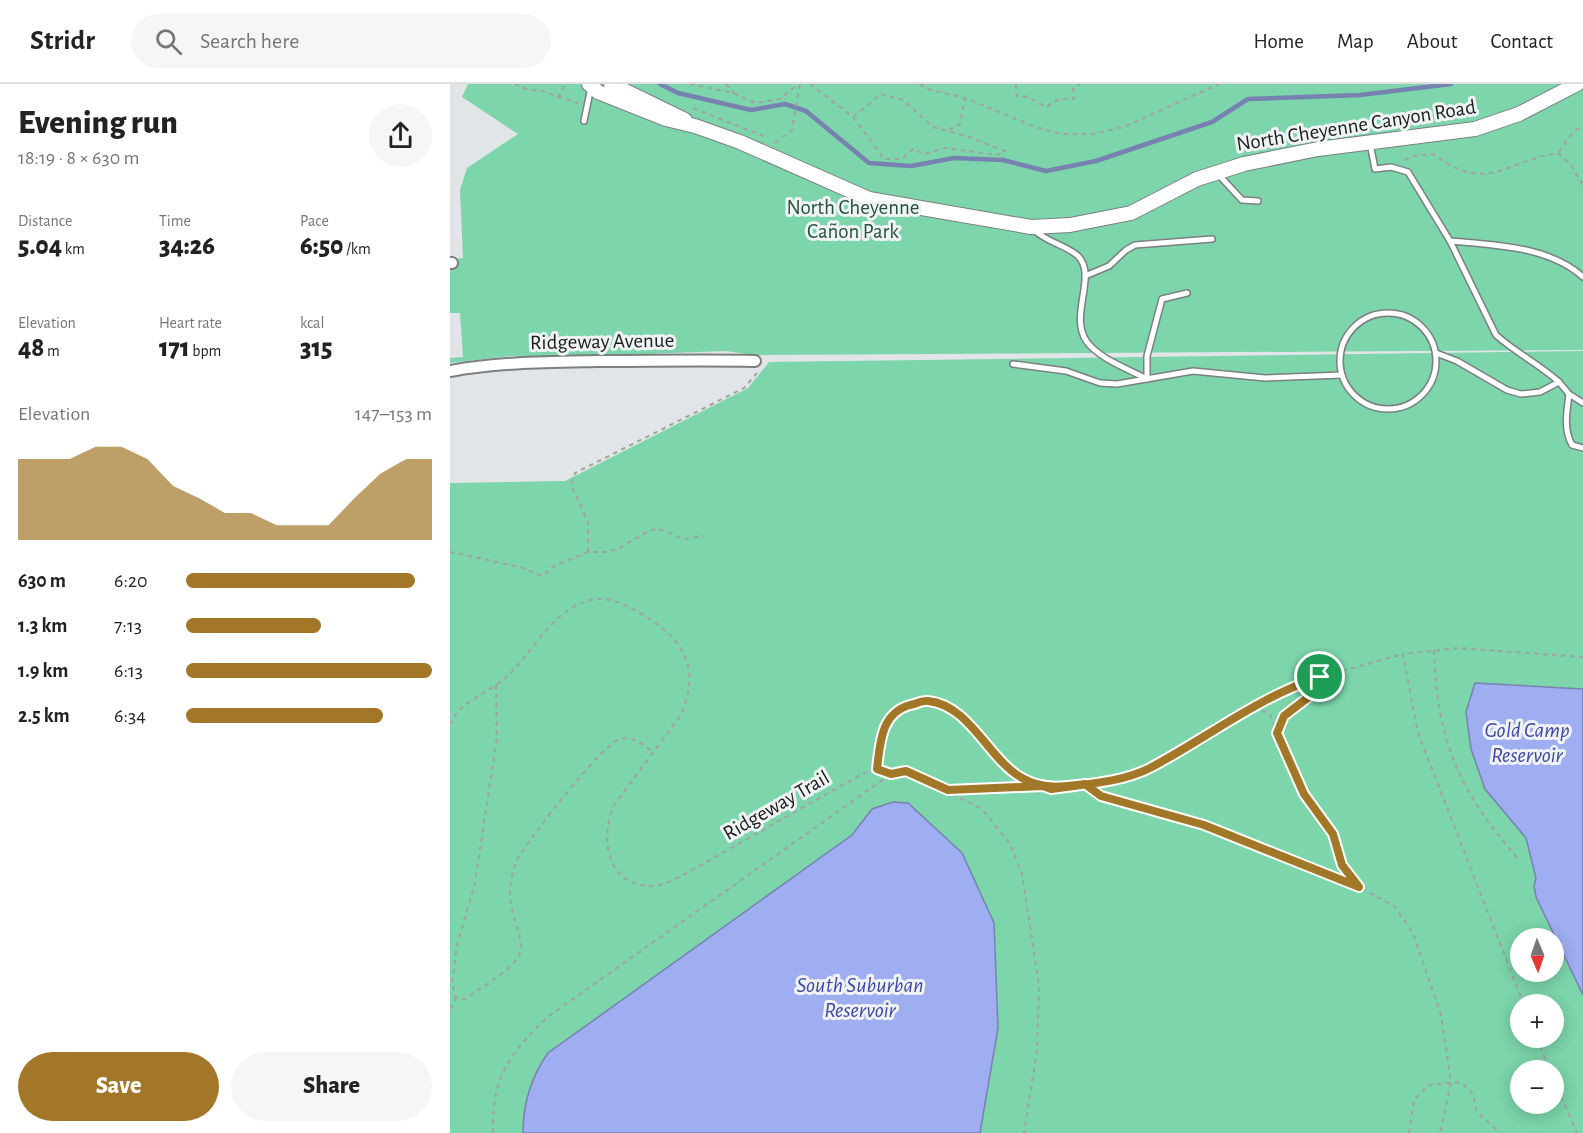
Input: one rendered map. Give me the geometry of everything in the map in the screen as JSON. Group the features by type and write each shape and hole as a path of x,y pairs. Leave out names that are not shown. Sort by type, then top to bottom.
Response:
{"street":[{"name":"North Cheyenne Canyon Road","path":"610,84 672,111 694,126"},
{"name":"North Cheyenne Canyon Road","path":"590,85 598,92 666,119 740,142 869,199 1031,227 1078,224 1131,213 1216,172 1318,149 1475,129 1519,114 1577,84"},
{"name":"Ridgeway Avenue","path":"450,371 477,365 532,362 677,359 755,361"}],"lane":[{"path":"584,121 590,85"},
{"path":"1370,141 1375,169 1391,167 1408,172 1450,241 1496,335 1508,346 1544,368 1569,394 1583,403"},
{"path":"1216,172 1242,200 1258,201"},
{"path":"1031,227 1045,241 1078,256 1085,276 1079,320 1086,341 1095,349 1147,379"},
{"path":"1085,276 1109,266 1135,245 1212,239"},
{"path":"1450,241 1507,246 1555,258 1583,277"},
{"path":"1147,379 1147,356 1162,299 1187,293"},
{"path":"1389,312 1408,317 1424,328 1436,353 1436,369 1429,386 1415,401 1401,407 1387,409 1369,405 1358,399 1347,386 1342,375 1340,350 1344,340 1361,320 1372,315 1389,312"},
{"path":"1436,353 1457,361 1507,390 1521,394 1540,392 1559,382"},
{"path":"1013,364 1066,371 1100,383 1117,384 1193,371 1265,378 1342,375"},
{"path":"1569,394 1565,426 1567,436 1572,445 1583,448"}],"path":[{"path":"515,84 572,102"},
{"path":"558,98 565,84"},
{"path":"690,84 734,93 755,103 780,99 799,84"},
{"path":"715,90 720,84"},
{"path":"726,84 734,93"},
{"path":"776,143 792,130 799,84"},
{"path":"810,84 854,117 884,159 902,159 913,149 924,154 945,148 997,155 1005,152 933,126 903,100 881,93 854,117"},
{"path":"920,84 927,89 965,98 1038,128 1062,134 1094,134 1126,126 1219,84"},
{"path":"1016,84 1017,96 1029,97 1046,107 1059,99 1074,99 1073,88 1080,84"},
{"path":"948,131 960,124 965,98"},
{"path":"1391,167 1412,156 1433,154 1451,167 1488,176 1523,164 1537,156 1558,153 1573,132 1583,126"},
{"path":"1558,153 1571,165 1583,185"},
{"path":"588,552 588,523 571,484 575,473 744,388 757,373"},
{"path":"450,552 520,567 542,576 554,566 588,552 607,552 618,549 650,530 659,529 684,539 704,536"},
{"name":"Ridgeway Trail","path":"450,725 462,706 496,685 526,657 552,623 565,612 592,599 616,600 653,620 681,645 686,655 690,684 688,699 681,715 614,805 607,821 605,836 607,850 620,873 630,880 656,886 686,874 862,774 877,769"},
{"path":"891,774 877,769 882,728 901,708 927,700 954,710 994,757 1023,779 1051,789 1112,780 1148,768 1254,707 1320,677 1403,654 1457,648 1583,657"},
{"path":"1434,650 1435,684 1448,752 1472,800 1519,860"},
{"path":"1403,654 1418,733 1520,994"},
{"path":"1277,733 1284,716 1310,696 1320,677"},
{"path":"450,1009 456,998 452,982 457,945 475,883 497,737 496,685"},
{"path":"1254,707 1270,714 1304,794 1333,834 1342,865 1359,887"},
{"path":"456,998 465,999 515,963 521,952 520,940 508,902 511,882 516,861 547,819 602,752 614,742 630,739 640,742 653,753"},
{"path":"493,1133 492,1117 499,1081 510,1056 542,1022 891,774 906,771 982,809 1010,844 1022,874 1040,985 1037,1051 1024,1133"},
{"path":"1085,784 1101,796 1204,825 1359,887 1394,906 1413,933 1441,1015 1451,1082 1440,1133"},
{"path":"948,790 1043,786"},
{"path":"1408,1133 1414,1100 1428,1085 1451,1082 1461,1082 1473,1094 1477,1112 1500,1133"},
{"path":"1564,1103 1577,1133"}],"green space":[{"name":"North Cheyenne Cañon Park","path":"468,84 1583,84 1583,350 753,355 726,351 565,357 511,356 450,363 450,358 463,357 460,313 450,313 450,259 463,258 460,190 467,168 518,134 462,97"},
{"path":"1583,351 1583,1133 450,1133 450,483 565,481 748,388 769,362"}],"water":[{"name":"Gold Camp Reservoir","path":"1475,683 1583,689 1583,995 1564,955 1564,928 1551,928 1536,897 1534,886 1536,878 1526,838 1485,789 1471,749 1466,712"},
{"name":"South Suburban Reservoir","path":"893,802 908,803 962,853 994,923 998,1028 980,1133 523,1133 529,1091 548,1053 852,835 872,809"}],"waterway":[{"path":"660,84 678,93 751,110 785,104 806,111 869,163 911,166 954,158 1003,160 1046,171 1096,161 1212,122 1248,99 1360,95 1451,84"}],"route":[{"path":"1320,677 1232,718 1148,768 1112,780 1051,789 1043,786 948,790 906,771 891,774 877,769 882,728 901,708 927,700 954,710 975,731 994,757 1023,779 1043,786 1051,789 1085,784 1101,796 1204,825 1269,849 1359,887 1342,865 1333,834 1304,794 1277,733 1284,716 1310,696 1320,677"}]}
